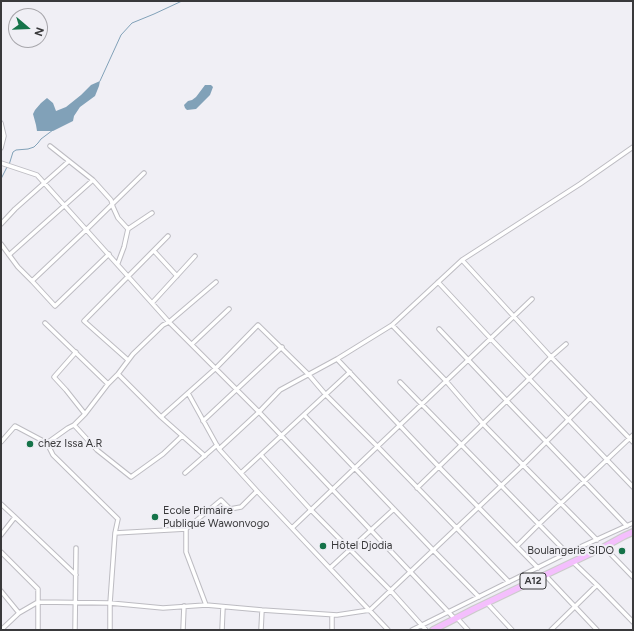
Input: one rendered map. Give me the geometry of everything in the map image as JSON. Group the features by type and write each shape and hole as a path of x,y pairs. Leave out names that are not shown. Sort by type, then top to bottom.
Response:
{"main road":[{"name":"A12","path":"433,630 604,548 633,532"}],"street":[{"path":"1,124 4,136 1,148"},
{"path":"50,146 94,180 111,200 118,218 128,229"},
{"path":"185,474 259,412 280,390 337,359 392,325 462,260 580,184 633,147"},
{"path":"1,224 68,161"},
{"path":"1,163 37,175 118,263 152,303 259,412 448,612 468,630"},
{"path":"32,281 144,173"},
{"path":"9,255 94,180"},
{"path":"118,263 124,247 128,229 152,213"},
{"path":"128,360 84,321 168,236"},
{"path":"1,244 18,267 55,306 109,254"},
{"path":"154,251 177,276"},
{"path":"152,303 195,256"},
{"path":"462,260 550,357 632,439 607,459 517,546"},
{"path":"47,443 74,425 85,414 133,354 163,325 170,322 216,282"},
{"path":"438,282 490,339 633,487"},
{"path":"292,528 532,299"},
{"path":"192,344 229,309"},
{"path":"46,322 108,384"},
{"path":"161,417 216,368 258,325 309,375 326,395 508,582"},
{"path":"392,325 446,381 483,424 522,465 597,540"},
{"path":"439,329 627,526"},
{"path":"417,488 550,357 566,344"},
{"path":"203,421 282,348"},
{"path":"76,352 54,377 85,414"},
{"path":"337,359 439,467 538,568"},
{"path":"241,473 350,372"},
{"path":"118,374 161,417 205,456"},
{"path":"400,382 567,554"},
{"path":"188,393 218,447 257,491 388,630"},
{"path":"1,630 19,613 38,602 110,603 163,608 206,605 332,615 370,610 590,398"},
{"path":"304,415 480,597"},
{"path":"74,425 97,450 131,477 163,454 182,436"},
{"path":"1,442 15,426 47,443 53,455 118,519 115,533 110,603 110,630"},
{"path":"260,455 311,510 390,590 426,630"},
{"path":"115,533 186,529 221,500 230,509 241,507 257,491"},
{"path":"1,504 76,575"},
{"path":"330,568 394,509"},
{"path":"1,536 15,517"},
{"path":"412,630 508,582 633,523"},
{"path":"186,529 186,552 206,605"},
{"path":"621,529 624,536"},
{"path":"75,630 76,548"},
{"path":"604,548 633,577"},
{"path":"1,552 38,588 38,630"},
{"path":"573,562 633,622"},
{"path":"545,575 597,630"},
{"path":"551,630 597,585"},
{"path":"498,588 498,598"},
{"path":"1,591 19,613"},
{"path":"487,603 512,630"},
{"path":"183,630 184,606"},
{"path":"222,630 223,607"},
{"path":"261,630 262,610"},
{"path":"332,615 332,630"}],"water":[{"path":"100,81 95,96 80,107 74,116 73,121 53,131 37,131 33,114 41,103 47,98 53,103 56,111 66,107 91,85"},
{"path":"205,85 211,85 213,87 210,95 196,109 187,110 184,105 196,97"}],"waterway":[{"path":"100,81 121,35 132,23 182,1"},
{"path":"9,165 13,152 16,150 34,147 41,139 53,130"},
{"path":"1,179 7,167"}],"place":[{"name":"chez Issa A.R","path":"30,444"},
{"name":"Ecole Primaire Publique Wawonvogo","path":"155,517"},
{"name":"Hôtel Djodia","path":"323,546"},
{"name":"Boulangerie SIDO","path":"622,551"}]}
